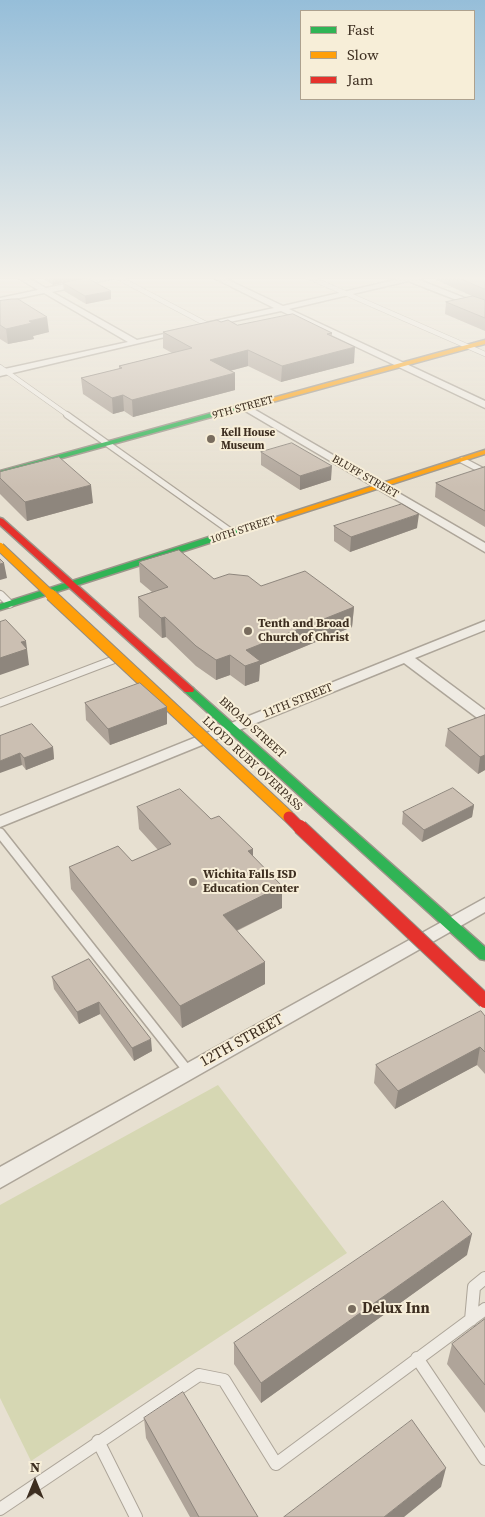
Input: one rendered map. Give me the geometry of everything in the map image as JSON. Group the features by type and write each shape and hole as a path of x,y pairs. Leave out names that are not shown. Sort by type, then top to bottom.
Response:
{"main road":[{"name":"9TH STREET","path":"0,473 464,347"},
{"name":"10TH STREET","path":"5,605 485,452"},
{"name":"BROAD STREET","path":"0,521 71,584 138,650 231,728 485,955"},
{"name":"LLOYD RUBY OVERPASS","path":"0,547 485,1001"}],"street":[{"path":"2,371 113,347"},
{"path":"362,347 485,405"},
{"name":"BLUFF STREET","path":"245,407 485,548"},
{"name":"11TH STREET","path":"0,822 485,625"},
{"path":"406,658 485,717"},
{"name":"12TH STREET","path":"0,1178 485,904"}],"lane":[{"path":"469,347 485,354"},
{"path":"2,371 233,533"},
{"path":"462,460 485,472"},
{"path":"0,542 18,537"},
{"path":"0,594 5,605"},
{"path":"0,703 125,655"},
{"path":"0,833 188,1071"},
{"path":"471,1320 474,1287 485,1278"},
{"path":"0,1509 98,1441 199,1376 224,1380 276,1464 485,1309"},
{"path":"417,1358 485,1459"},
{"path":"98,1441 136,1517"}],"green space":[{"path":"218,1085 347,1253 31,1461 0,1398 0,1205"}],"building":[{"path":"190,347 355,347 282,366 248,350 210,360 235,373 132,400 123,395 112,398 81,378 122,368 119,366 192,348"},
{"path":"292,443 332,466 300,476 261,452"},
{"path":"59,457 91,485 25,502 0,478 0,472"},
{"path":"485,467 485,511 436,483"},
{"path":"402,504 419,514 351,537 334,526"},
{"name":"Tenth and Broad Church of Christ","path":"179,550 214,579 229,574 248,576 261,586 305,571 354,607 246,650 260,661 245,666 230,655 216,660 196,646 165,617 161,618 138,597 168,587 139,562"},
{"path":"6,620 26,641 21,642 27,649 0,658 0,622"},
{"path":"140,683 167,707 108,729 85,703"},
{"path":"485,715 485,755 480,757 448,729"},
{"path":"32,724 53,747 24,758 20,753 0,761 0,736"},
{"path":"453,788 474,805 424,830 403,812"},
{"path":"180,789 211,819 219,816 253,849 248,851 282,886 223,915 265,962 180,1006 69,867 118,846 132,861 171,844 137,807"},
{"path":"89,959 151,1039 132,1048 99,1002 77,1012 52,977"},
{"path":"481,1011 485,1016 485,1052 480,1047 398,1091 376,1065"},
{"path":"443,1201 472,1234 261,1383 234,1343"},
{"path":"485,1319 485,1385 452,1344"},
{"path":"183,1392 258,1517 199,1517 144,1418"},
{"path":"412,1420 446,1468 384,1517 284,1517"}],"traffic: fast":[{"path":"0,473 251,405"},
{"path":"0,607 259,524"},
{"path":"189,690 485,955"}],"traffic: slow":[{"path":"251,405 467,347"},
{"path":"259,524 485,452"},
{"path":"0,547 289,817"}],"traffic: jam":[{"path":"0,521 189,690"},
{"path":"289,817 485,1001"}],"place":[{"name":"Kell House Museum","path":"211,439"},
{"name":"Tenth and Broad Church of Christ","path":"248,631"},
{"name":"Wichita Falls ISD Education Center","path":"193,882"},
{"name":"Delux Inn","path":"352,1309"}]}
